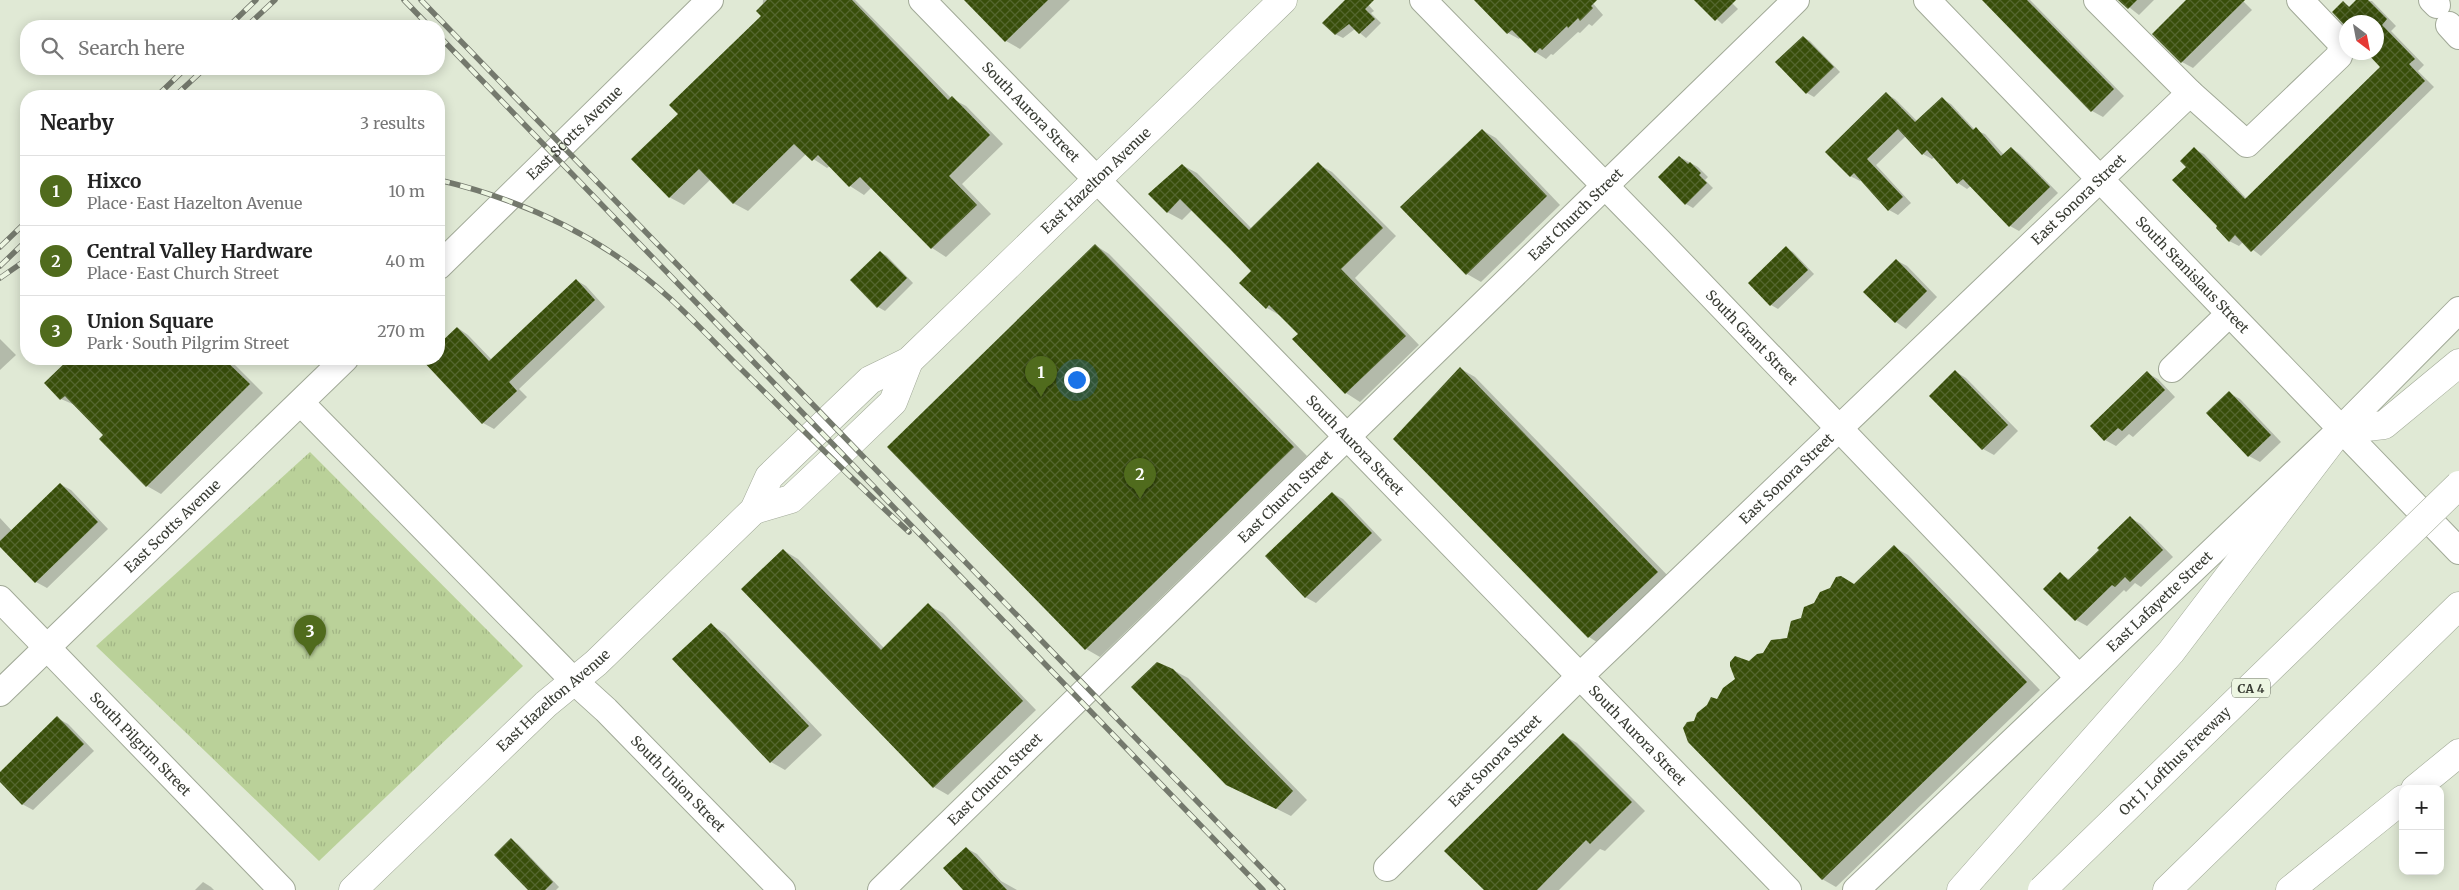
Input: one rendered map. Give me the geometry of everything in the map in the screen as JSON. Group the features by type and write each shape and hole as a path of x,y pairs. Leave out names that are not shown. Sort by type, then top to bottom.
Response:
{"main road":[{"name":"East Hazelton Avenue","path":"353,890 546,704 596,663 754,510 791,499 837,455 892,402 909,362 1283,0"},
{"path":"1961,890 2171,652 2340,430 2384,426 2459,363"},
{"name":"Ort J. Lofthus Freeway","path":"2042,890 2459,485"},
{"path":"2167,890 2459,606"},
{"path":"2420,785 2459,754"},
{"path":"2290,890 2399,802"}],"street":[{"name":"East Scotts Avenue","path":"445,260 710,0"},
{"name":"South Aurora Street","path":"922,0 1788,890"},
{"name":"South Grant Street","path":"1423,0 1841,428 2079,678"},
{"name":"East Church Street","path":"881,890 1348,438 1796,0"},
{"name":"South Stanislaus Street","path":"1927,0 2228,314 2459,551"},
{"path":"2097,0 2190,93 2248,144 2339,56 2342,44 2300,0"},
{"name":"East Sonora Street","path":"1387,868 1580,676 2190,93"},
{"name":"East Lafayette Street","path":"1856,890 2340,430 2459,310"},
{"path":"2172,369 2228,314"},
{"name":"East Scotts Avenue","path":"0,693 339,365"},
{"name":"South Union Street","path":"301,403 782,890"},
{"name":"South Pilgrim Street","path":"0,599 282,890"}],"green space":[{"path":"310,452 523,666 319,861 96,646"}],"building":[{"path":"767,0 852,0 948,100 952,96 990,135 949,176 977,205 931,249 860,177 849,187 818,155 812,161 794,144 733,204 699,169 669,198 631,159 678,114 669,105 761,16 756,11"},
{"path":"964,0 1048,0 1005,42"},
{"path":"1345,0 1374,0 1365,9 1375,19 1359,34 1349,24 1335,35 1322,23"},
{"path":"1474,0 1597,0 1591,6 1593,8 1580,21 1578,18 1542,50 1540,48 1535,53 1512,30 1507,34"},
{"path":"1694,0 1736,0 1715,21"},
{"path":"1982,0 2027,0 2114,89 2091,112"},
{"path":"2118,0 2137,0 2128,9"},
{"path":"2186,0 2245,0 2181,63 2152,34"},
{"path":"2356,0 2368,0 2383,15 2339,15 2339,20 2332,12 2343,1 2349,7"},
{"path":"2384,27 2415,59 2409,64 2425,81 2251,252 2235,235 2229,242 2216,228 2217,226 2172,180 2186,167 2180,161 2194,147 2245,199 2380,67 2373,60 2384,60"},
{"path":"1803,36 1834,67 1806,94 1775,62"},
{"path":"1886,92 1915,122 1942,97 1973,130 1976,127 2001,156 2011,147 2050,187 2009,227 1963,179 1957,184 1927,150 1922,155 1898,129 1867,159 1903,197 1888,211 1854,173 1850,177 1825,152"},
{"path":"1482,129 1547,196 1466,275 1400,207"},
{"path":"1679,156 1688,164 1690,162 1701,173 1699,175 1707,183 1685,205 1658,177"},
{"path":"1318,162 1383,228 1341,269 1406,336 1345,394 1292,339 1298,334 1269,305 1266,309 1239,283 1251,271 1230,249 1180,199 1167,213 1148,194 1182,164 1249,230"},
{"path":"1095,244 1294,447 1085,650 887,447"},
{"path":"1786,246 1808,270 1770,306 1748,283"},
{"path":"880,251 907,278 877,308 850,280"},
{"path":"1896,259 1927,291 1895,323 1863,292"},
{"path":"576,279 595,300 509,382 517,391 482,424 427,365 445,365 445,338 457,327 489,361"},
{"path":"63,365 230,365 250,384 146,487 99,439 103,435 65,396 60,400 44,383"},
{"path":"1460,367 1658,572 1588,638 1393,439"},
{"path":"1955,370 2008,425 1982,450 1929,396"},
{"path":"2147,371 2165,390 2122,431 2118,428 2104,441 2090,426"},
{"path":"2229,391 2271,435 2248,457 2206,413"},
{"path":"60,483 98,522 35,583 0,547 0,541"},
{"path":"1332,492 1372,533 1305,598 1265,556"},
{"path":"2130,516 2163,550 2130,582 2125,577 2115,587 2112,585 2075,621 2043,589 2060,572 2068,580"},
{"path":"1894,545 2027,682 1822,880 1688,742 1683,728 1687,722 1694,721 1697,713 1707,705 1711,697 1717,699 1723,688 1735,679 1730,662 1735,656 1749,661 1757,654 1763,653 1771,640 1787,638 1791,621 1801,618 1804,607 1814,603 1820,592 1830,588 1836,577 1841,576 1854,584"},
{"path":"783,549 881,650 928,603 1023,701 933,788 741,589"},
{"path":"711,623 809,726 770,763 672,659"},
{"path":"1157,662 1173,669 1293,791 1276,809 1226,785 1131,687"},
{"path":"57,716 84,744 22,805 0,782 0,772"},
{"path":"1563,733 1632,802 1590,844 1586,840 1537,890 1484,890 1444,851"},
{"path":"511,838 553,882 545,890 528,890 494,855"},
{"path":"966,847 1007,890 963,890 943,868"}],"railway":[{"path":"235,20 256,0"},
{"path":"253,20 275,0"},
{"path":"404,0 423,20"},
{"path":"421,0 440,20"},
{"path":"445,25 1283,890"},
{"path":"445,42 1263,890"},
{"path":"163,90 179,75"},
{"path":"181,90 198,75"},
{"path":"445,182 509,201 554,220 576,231 635,269 681,308 823,450 909,532"},
{"path":"0,247 20,228"},
{"path":"0,266 20,247"},
{"path":"0,278 20,264"}],"place":[{"name":"Hixco","path":"1041,397"},
{"name":"Central Valley Hardware","path":"1140,499"},
{"name":"Union Square","path":"310,656"}]}
